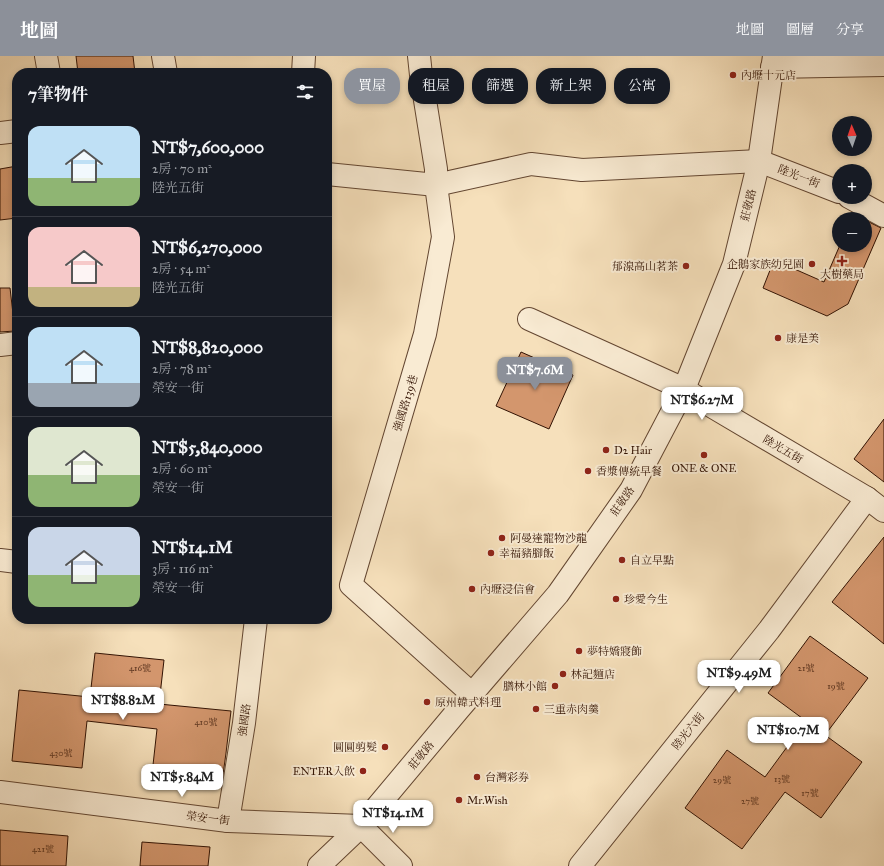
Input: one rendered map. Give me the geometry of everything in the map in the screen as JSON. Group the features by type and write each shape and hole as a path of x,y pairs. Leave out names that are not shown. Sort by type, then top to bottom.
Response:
{"street":[{"path":"46,56 49,68"},
{"path":"163,56 165,68"},
{"path":"303,68 304,56"},
{"name":"強國路139巷","path":"419,56 436,169 436,185 443,237 425,334 350,585 472,694"},
{"path":"773,61 884,65"},
{"name":"莊敬路","path":"319,866 361,826 558,594 634,483 684,389 734,264 759,161 773,61"},
{"path":"0,133 12,132"},
{"path":"332,175 436,185 531,164 582,170 759,161"},
{"name":"陸光一街","path":"759,161 832,189"},
{"path":"862,204 884,216"},
{"name":"陸光五街","path":"529,318 684,389 876,505"},
{"path":"0,345 12,344"},
{"name":"陸光六街","path":"580,866 769,630 876,505"},
{"path":"0,560 12,561"},
{"name":"強國路","path":"228,821 244,723 255,624"},
{"name":"榮安一街","path":"0,792 228,821 361,826"},
{"path":"361,826 401,866"}],"building":[{"path":"76,56 133,56 134,68 77,68"},
{"path":"12,167 12,219 0,220 0,169"},
{"name":"企鵝家族幼兒園","path":"872,224 881,228 872,249"},
{"name":"企鵝家族幼兒園","path":"837,252 871,252 848,304 827,316 763,288 774,260 824,282"},
{"path":"0,288 10,288 12,305 12,331 0,332"},
{"path":"521,352 573,375 549,429 496,406"},
{"path":"884,419 884,482 854,459"},
{"path":"884,537 884,644 832,602"},
{"path":"810,636 868,678 825,735 862,762 821,818 785,792 742,849 685,808 727,750 765,777 806,721 768,693"},
{"path":"95,653 164,660 159,704 231,711 222,782 152,774 157,729 87,721 82,768 12,761 19,690 90,697"},
{"path":"0,830 68,836 66,866 0,866"},
{"path":"142,842 210,847 208,866 140,866"}],"place":[{"name":"內壢十元店","path":"733,75"},
{"name":"大樹藥局","path":"842,261"},
{"name":"企鵝家族幼兒園","path":"812,264"},
{"name":"郁湶高山茗茶","path":"686,266"},
{"name":"康是美","path":"778,338"},
{"name":"D2 Hair","path":"606,450"},
{"name":"ONE & ONE","path":"704,455"},
{"name":"香漿傳統早餐","path":"588,471"},
{"name":"阿曼達寵物沙龍","path":"502,538"},
{"name":"幸福豬腳飯","path":"491,553"},
{"name":"自立早點","path":"622,560"},
{"name":"內壢浸信會","path":"472,589"},
{"name":"珍愛今生","path":"616,599"},
{"name":"夢特嬌寢飾","path":"579,651"},
{"name":"林記麵店","path":"563,674"},
{"name":"膳林小館","path":"555,686"},
{"name":"原州韓式料理","path":"427,702"},
{"name":"三重赤肉羹","path":"536,709"},
{"name":"圓圓剪髮","path":"385,747"},
{"name":"ENTER入飲","path":"363,771"},
{"name":"台灣彩券","path":"477,777"},
{"name":"Mr.Wish","path":"459,800"}]}
